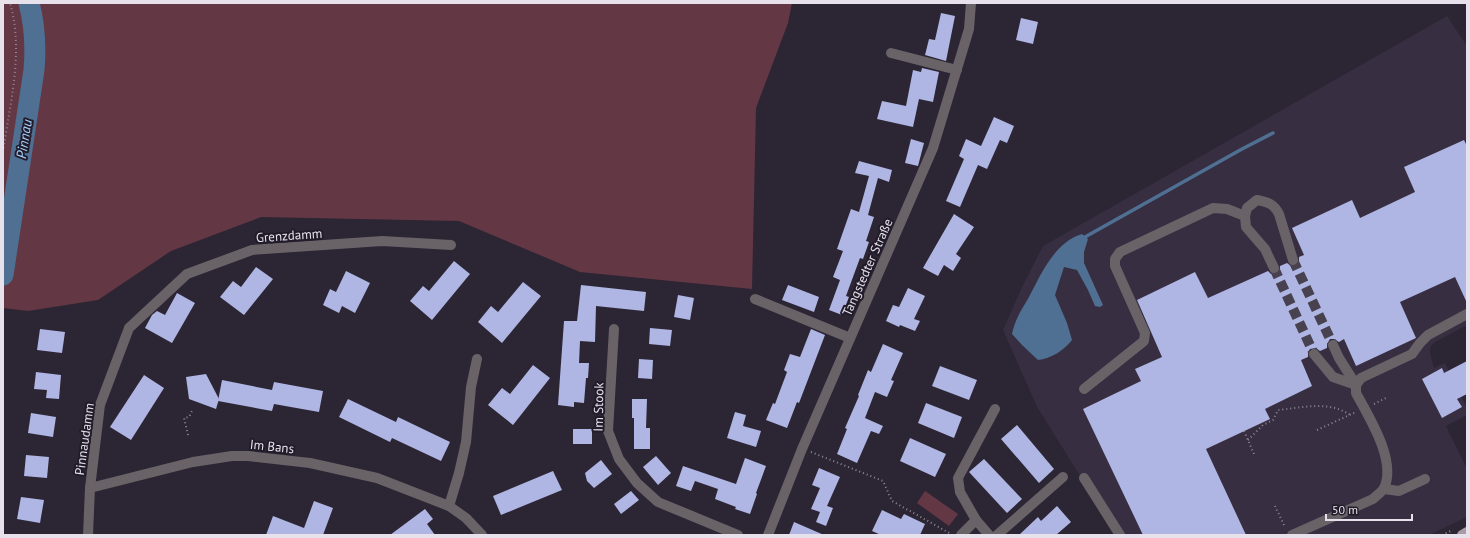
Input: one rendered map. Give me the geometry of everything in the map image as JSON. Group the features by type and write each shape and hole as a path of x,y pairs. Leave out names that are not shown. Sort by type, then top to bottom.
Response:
{"main road":[{"path":"1462,535 1467,532"}],"street":[{"name":"Tangstedter Straße","path":"768,535 802,449 933,148 969,29 973,4"},
{"path":"891,54 957,70"},
{"path":"1274,268 1265,249 1246,227 1244,216 1247,208 1257,200 1269,202 1276,208 1293,260"},
{"path":"1084,389 1144,340 1145,332 1115,266 1115,259 1120,252 1213,208 1227,209 1244,216"},
{"name":"Grenzdamm","path":"129,328 187,274 252,250 382,241 451,245"},
{"path":"755,299 850,338"},
{"path":"1356,385 1361,378 1412,354 1428,335 1467,314"},
{"name":"Pinnaudamm","path":"88,535 90,488 100,405 129,328"},
{"name":"Im Stook","path":"614,329 608,431 619,459 637,483 658,502 738,535"},
{"path":"1292,535 1373,499 1384,489 1388,475 1387,462 1379,440 1356,393 1356,385 1339,358 1333,345"},
{"path":"1314,354 1333,377 1356,385"},
{"path":"449,506 460,473 466,442 471,387 477,359"},
{"path":"989,535 976,520 960,492 958,478 995,409"},
{"name":"Im Bans","path":"90,488 193,462 232,456 248,456 310,463 377,478 449,506 466,518 482,535"},
{"path":"997,535 1062,477"},
{"path":"1084,478 1120,535"},
{"path":"1384,489 1399,491 1425,479"},
{"path":"961,535 976,520"}],"path":[{"path":"3,152 16,68 15,19 10,3"},
{"path":"1373,404 1386,398"},
{"path":"1248,440 1263,425 1273,420 1278,410 1324,405 1344,410 1350,415"},
{"path":"188,435 184,418 189,417 193,409"},
{"path":"1317,430 1356,412"},
{"path":"1244,431 1254,454"},
{"path":"802,449 883,481 892,501 953,535"},
{"path":"1275,506 1284,527"}],"shaded area":[{"path":"3,3 792,3 788,23 756,108 752,289 580,272 459,221 261,217 171,251 98,300 28,311 3,308"},
{"path":"1447,16 1467,46 1467,325 1435,342 1431,346 1430,353 1434,368 1445,363 1467,408 1467,415 1446,426 1467,469 1467,517 1429,535 1117,535 1037,407 1003,330 1022,287 1043,246"},
{"path":"925,491 958,514 949,526 917,503"}],"water":[{"path":"1082,234 1088,239 1084,252 1084,263 1103,305 1100,307 1095,306 1077,270 1064,267 1055,295 1067,323 1072,340 1057,353 1048,358 1038,360 1012,334 1015,324 1019,314 1050,260 1064,244 1072,238"}],"building":[{"path":"941,13 955,16 946,61 925,55 929,39 935,40"},
{"path":"1021,18 1038,22 1033,44 1016,40"},
{"path":"922,68 939,72 933,102 919,99 913,127 877,119 882,101 906,106 913,70 921,72"},
{"path":"994,117 1014,126 1007,143 1000,140 987,169 978,165 960,207 946,201 964,159 959,156 966,139 981,146"},
{"path":"911,139 924,143 918,166 905,163"},
{"path":"1464,140 1467,146 1467,303 1455,277 1400,302 1416,338 1356,366 1344,339 1339,342 1334,339 1330,339 1327,344 1327,348 1320,351 1316,348 1310,349 1308,352 1308,357 1301,360 1312,386 1265,409 1270,419 1206,449 1246,535 1143,535 1083,409 1141,381 1135,369 1162,357 1137,300 1195,272 1208,298 1268,271 1271,274 1276,274 1280,271 1280,266 1287,263 1291,266 1295,266 1299,262 1299,257 1304,255 1292,228 1352,200 1360,218 1415,192 1404,167"},
{"path":"859,161 892,170 889,182 878,178 868,215 874,217 866,241 869,242 863,259 860,258 846,296 849,297 842,315 829,310 840,280 833,277 843,251 837,249 851,209 859,212 869,176 855,173"},
{"path":"954,214 974,227 956,254 961,258 953,271 944,265 938,276 923,268"},
{"path":"454,261 470,274 432,320 410,301 423,286 429,291"},
{"path":"256,267 273,279 244,315 220,297 233,281 241,287"},
{"path":"346,271 370,283 355,313 342,306 339,313 323,305 330,289 336,292"},
{"path":"523,282 541,296 502,343 478,322 491,306 498,312"},
{"path":"581,285 646,292 644,311 596,306 595,342 580,341 579,363 589,363 584,403 574,402 574,407 558,405 564,321 577,321"},
{"path":"788,285 819,297 814,312 782,300"},
{"path":"908,288 925,296 914,319 920,321 915,331 900,325 899,327 886,321 893,305 899,307"},
{"path":"177,293 195,303 172,343 145,328 152,315 157,311 165,315"},
{"path":"678,295 694,298 690,320 674,317"},
{"path":"650,328 672,330 670,346 649,344"},
{"path":"40,329 65,332 62,353 37,350"},
{"path":"811,329 825,335 799,403 797,402 787,428 766,420 773,403 775,404 787,372 784,370 790,354 800,357"},
{"path":"883,344 903,353 891,380 894,381 887,397 875,392 865,418 883,426 879,434 871,431 857,463 837,454 847,429 845,428 859,396 858,395 868,370 871,372"},
{"path":"639,359 653,360 652,379 638,378"},
{"path":"1467,361 1467,394 1457,399 1462,407 1442,418 1422,379 1442,368 1444,373"},
{"path":"533,365 550,378 513,425 488,405 502,388 510,394"},
{"path":"940,366 977,380 969,400 932,386"},
{"path":"36,372 61,375 59,399 46,398 47,390 34,389"},
{"path":"206,374 219,399 216,409 189,399 186,377"},
{"path":"144,375 164,388 131,440 110,427"},
{"path":"222,380 272,390 274,382 323,391 319,412 274,404 272,411 218,401"},
{"path":"348,399 396,422 398,417 450,442 441,461 392,438 390,442 339,417"},
{"path":"632,399 647,399 646,428 650,428 650,449 634,449 634,418 632,418"},
{"path":"926,403 962,417 954,438 918,423"},
{"path":"735,412 746,415 743,426 761,431 756,447 727,438"},
{"path":"31,413 56,417 53,437 28,433"},
{"path":"1017,425 1054,469 1039,483 1001,439"},
{"path":"573,429 592,429 592,444 573,444"},
{"path":"910,438 946,454 935,477 900,461"},
{"path":"26,455 49,457 47,478 24,476"},
{"path":"656,456 671,473 658,485 643,467"},
{"path":"745,458 766,466 750,514 735,509 736,507 715,499 718,489 695,481 691,491 676,486 683,466 736,484"},
{"path":"984,459 1022,499 1007,513 969,472"},
{"path":"601,460 612,474 594,488 587,481 585,473"},
{"path":"819,468 840,477 827,506 833,508 826,526 816,522 820,512 811,509 820,488 812,485"},
{"path":"553,471 562,490 501,515 493,496"},
{"path":"631,491 639,500 621,514 614,504"},
{"path":"21,497 44,500 40,523 17,519"},
{"path":"314,501 333,508 323,535 266,535 273,516 304,528"},
{"path":"1057,506 1071,522 1056,535 1019,535 1038,517 1041,521"},
{"path":"425,509 433,519 427,524 435,535 390,535"},
{"path":"882,510 901,519 904,514 925,524 920,535 881,535 872,531"},
{"path":"794,522 824,535 789,535"}],"waterway":[{"name":"Pinnau","path":"3,275 34,70 35,53 33,20 29,3"},
{"path":"1085,237 1273,133"}],"tunnel":[{"path":"1293,260 1333,345"},
{"path":"1274,268 1314,354"}]}
